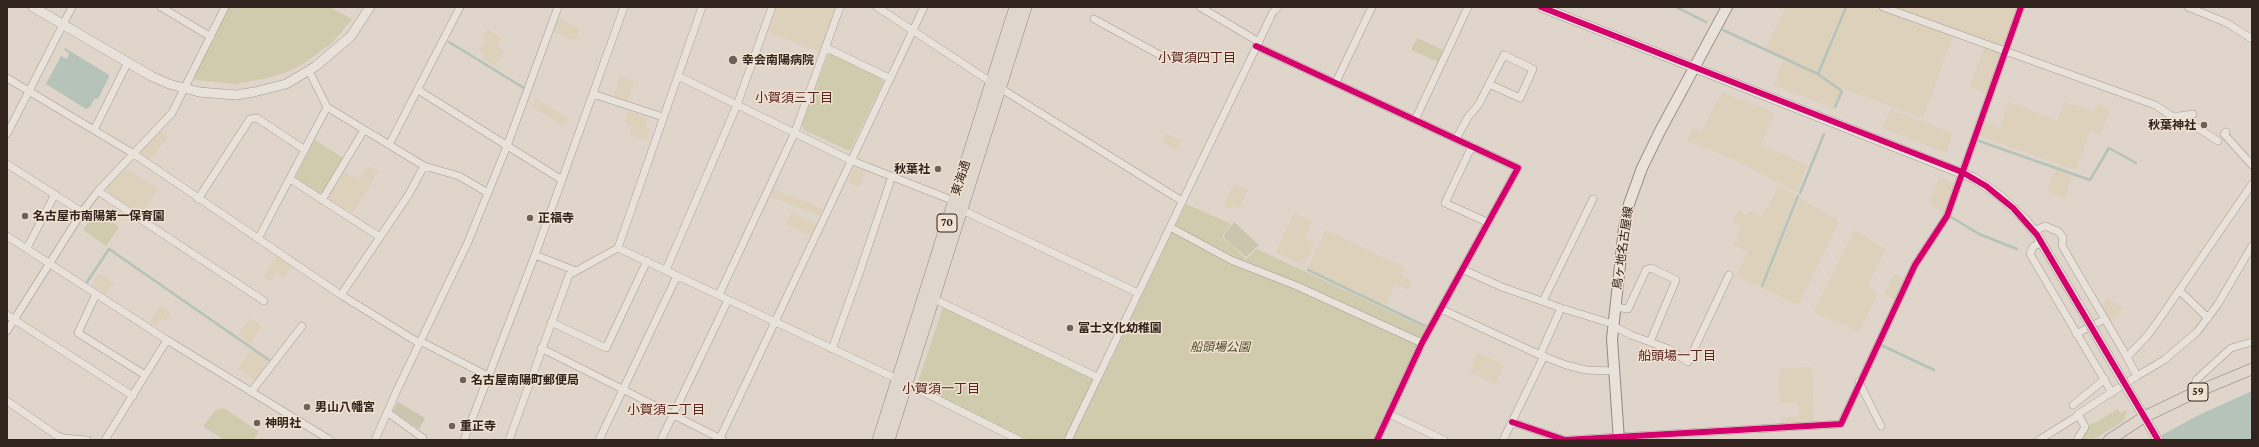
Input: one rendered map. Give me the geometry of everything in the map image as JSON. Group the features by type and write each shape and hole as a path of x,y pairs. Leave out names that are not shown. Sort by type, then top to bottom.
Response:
{"main road":[{"name":"東海通","path":"889,440 962,210 1015,7"},
{"name":"東海通","path":"878,440 954,201 996,84 1026,7"},
{"name":"鳥ヶ地名古屋線","path":"1619,439 1613,371 1613,325 1629,204 1642,168 1727,7"},
{"name":"59","path":"2109,440 2144,417 2194,393 2252,370"}],"street":[{"path":"34,7 151,76 184,89 218,94 254,92 286,84 309,71 340,47 351,36 370,7"},
{"path":"7,134 72,7"},
{"path":"161,7 173,10 211,36"},
{"path":"7,331 82,212 98,191 172,113 225,7"},
{"path":"389,145 460,7"},
{"path":"375,440 468,242 507,146 558,7"},
{"path":"464,440 490,377 624,7"},
{"path":"509,440 569,275 618,248 702,7"},
{"path":"666,270 737,105 772,7"},
{"path":"718,295 795,132 840,7"},
{"path":"877,7 1182,201"},
{"path":"542,348 721,439 850,160 924,7"},
{"path":"1200,7 1258,44 1518,168 1464,270 1422,343 1377,440"},
{"path":"1068,440 1273,12 1278,7"},
{"path":"1336,82 1372,7"},
{"path":"1415,120 1468,7"},
{"path":"1541,7 1962,172 2000,196 2034,231 2158,440"},
{"path":"1883,7 2155,105 2174,116 2193,114"},
{"path":"1512,422 1565,440 1619,439 1841,424 1859,382 1915,265 1947,216 2021,7"},
{"path":"2188,7 2227,23 2252,39"},
{"path":"1094,19 1160,55"},
{"path":"825,48 889,78"},
{"path":"1456,139 1468,117 1480,104 1490,84 1504,56 1533,69 1520,98 1490,84"},
{"path":"94,130 128,62"},
{"path":"309,71 327,107 424,166 459,176 488,193"},
{"path":"678,76 850,160 954,201"},
{"path":"7,78 134,154 341,295 420,342 490,377"},
{"path":"418,90 562,180"},
{"path":"593,94 663,117"},
{"path":"258,239 327,107"},
{"path":"2179,116 2218,142"},
{"path":"198,199 250,119 257,118 305,150"},
{"path":"322,200 364,130"},
{"path":"2226,132 2224,134 2252,165"},
{"path":"1472,146 1445,203 1489,223"},
{"path":"7,164 82,212"},
{"path":"341,295 409,194 424,166"},
{"path":"832,349 892,176"},
{"path":"290,179 380,237"},
{"path":"2127,357 2148,335 2180,291 2252,184"},
{"path":"98,191 264,301"},
{"path":"27,248 55,194"},
{"path":"1543,301 1592,199"},
{"path":"962,210 1138,293"},
{"path":"2034,231 2045,226 2059,232 2063,238 2062,244 2137,376"},
{"path":"1170,227 1231,260 1297,286 1422,343"},
{"path":"7,236 50,262 167,340 251,392 277,406 330,440"},
{"path":"2041,242 2033,247 2030,254 2112,393"},
{"path":"2039,440 2164,360 2185,343 2208,318 2252,246"},
{"path":"618,248 897,379 1019,440"},
{"path":"535,255 576,272"},
{"path":"551,322 606,348 647,262"},
{"path":"1615,307 1628,309 1646,270 1651,268 1676,280 1650,342"},
{"path":"1464,270 1561,308 1613,325 1631,336 1669,348 1688,362 1729,274"},
{"path":"599,440 677,276"},
{"path":"2180,291 2208,318"},
{"path":"96,294 78,333 146,375"},
{"path":"934,299 1097,377"},
{"path":"661,440 728,300"},
{"path":"1441,308 1542,356 1586,370 1613,371"},
{"path":"1503,440 1542,356 1561,308"},
{"path":"7,314 133,396"},
{"path":"2076,334 2105,319"},
{"path":"251,392 302,326"},
{"path":"105,440 167,340"},
{"path":"2194,393 2196,380 2231,348 2252,342"},
{"path":"2073,405 2105,380"},
{"path":"1859,382 1881,426"},
{"path":"7,402 56,435 63,438 87,440"},
{"path":"387,412 423,438 422,440"},
{"path":"1390,414 1444,440"},
{"path":"2077,440 2085,428 2079,415"}],"shaded area":[{"path":"776,7 836,7 821,52 767,32"},
{"path":"1786,7 1844,7 1817,72 1766,49"},
{"path":"1847,7 1877,7 1953,35 1923,118 1842,88 1819,73"},
{"path":"1891,7 2018,7 2004,45 2002,46"},
{"path":"559,18 580,30 574,41 553,31"},
{"path":"488,29 502,39 497,46 505,52 495,66 484,58 485,55 479,51 486,40 482,37"},
{"path":"1985,45 2002,54 1988,94 1970,87"},
{"path":"65,48 109,75 98,99 94,99 90,107 86,109 46,84 61,56 67,59 69,53 64,50"},
{"path":"1784,60 1817,75 1841,91 1833,108 1773,85"},
{"path":"620,76 634,81 627,103 613,98"},
{"path":"1722,92 1774,112 1761,145 1808,165 1797,192 1733,159 1687,141 1692,128 1701,132"},
{"path":"536,99 568,118 563,126 531,106"},
{"path":"2009,102 2057,120 2065,102 2094,112 2098,104 2110,109 2100,134 2090,131 2077,168 2073,169 1979,136 1983,123 2000,128"},
{"path":"1890,110 1953,133 1946,153 1883,128"},
{"path":"629,111 648,117 645,126 650,128 646,140 629,135 632,126 625,123"},
{"path":"160,132 168,137 149,161 142,156 141,152"},
{"path":"1166,133 1181,140 1177,150 1161,142"},
{"path":"368,166 378,172 353,213 330,200 330,195 344,172 359,180"},
{"path":"125,168 158,189 141,215 107,191 106,187"},
{"path":"858,168 866,171 859,187 848,182 853,170"},
{"path":"2056,169 2073,175 2064,198 2047,191"},
{"path":"1939,177 1956,184 1945,214 1929,203"},
{"path":"1234,184 1248,190 1239,208 1232,205 1230,209 1224,206"},
{"path":"1779,185 1796,196 1760,287 1737,276 1748,252 1733,245 1741,227 1732,223 1739,210 1747,215 1750,211 1762,217"},
{"path":"774,189 823,209 820,216 770,196"},
{"path":"1800,198 1839,221 1798,305 1763,288"},
{"path":"792,212 817,224 811,236 787,224"},
{"path":"1294,213 1312,221 1304,238 1314,243 1304,265 1276,252"},
{"path":"1234,222 1259,245 1246,257 1225,239 1224,235"},
{"path":"1326,230 1405,268 1402,276 1412,281 1408,290 1395,284 1385,306 1308,268"},
{"path":"1855,230 1885,249 1867,287 1878,293 1859,332 1814,312"},
{"path":"277,256 292,266 284,277 276,272 271,281 264,276"},
{"path":"100,273 114,283 106,294 92,284"},
{"path":"1894,274 1906,280 1896,300 1884,294"},
{"path":"2107,298 2122,308 2111,322 2102,308"},
{"path":"160,306 171,313 166,321 162,318 156,326 150,321"},
{"path":"250,318 262,326 250,343 238,335"},
{"path":"252,349 269,361 255,381 238,369"},
{"path":"1478,353 1504,365 1495,384 1469,372"},
{"path":"1812,367 1814,424 1781,425 1781,417 1799,416 1798,403 1780,403 1779,369"},
{"path":"2252,391 2252,440 2153,440 2199,415"},
{"path":"398,402 425,418 419,429 393,411"}],"green space":[{"path":"229,7 329,7 352,19 333,42 303,64 287,72 268,78 236,84 196,80 194,77"},
{"path":"1417,38 1443,50 1438,62 1411,50"},
{"path":"831,54 882,79 883,83 850,150 804,130 802,124 828,55"},
{"path":"315,140 343,158 323,192 319,194 297,179 296,176"},
{"name":"船頭場公園","path":"1186,204 1231,224 1222,237 1246,259 1257,249 1425,328 1372,440 1028,440 917,385 943,307 1093,378 1102,379"},
{"path":"89,207 119,227 106,246 83,230 88,223 81,218"},
{"path":"224,408 259,432 253,440 224,440 203,426 216,410"},
{"path":"2118,409 2120,413 2127,410 2124,421 2092,440 2080,440 2086,432 2087,427"}],"waterway":[{"path":"1676,7 1706,22"},
{"path":"1818,74 1846,7"},
{"path":"1723,30 1818,74 1842,91 1835,107"},
{"path":"449,42 524,88"},
{"path":"1800,193 1824,134"},
{"path":"1979,141 2090,180 2109,148 2136,163"},
{"path":"1762,286 1798,196"},
{"path":"1951,217 1979,234 2017,249"},
{"path":"87,282 109,249 269,360"},
{"path":"1308,270 1425,326"},
{"path":"1881,345 1934,370"}],"cycle path":[{"path":"1541,7 1962,172 1986,186 2013,208 2037,235 2158,440"},
{"path":"1512,422 1565,440 1841,424 1915,265 1947,216 2021,7"},
{"path":"1256,46 1518,168 1422,343 1377,440"}],"place":[{"name":"幸会南陽病院","path":"733,60"},
{"name":"秋葉神社","path":"2204,125"},
{"name":"秋葉社","path":"938,169"},
{"name":"名古屋市南陽第一保育園","path":"25,216"},
{"name":"正福寺","path":"530,218"},
{"name":"富士文化幼稚園","path":"1070,328"},
{"name":"名古屋南陽町郵便局","path":"463,380"},
{"name":"男山八幡宮","path":"307,407"},
{"name":"神明社","path":"257,423"},
{"name":"重正寺","path":"452,426"}],"district":[{"name":"小賀須四丁目","path":"1197,58"},
{"name":"小賀須三丁目","path":"794,98"},
{"name":"船頭場一丁目","path":"1677,356"},
{"name":"小賀須一丁目","path":"941,389"},
{"name":"小賀須二丁目","path":"666,410"}]}
